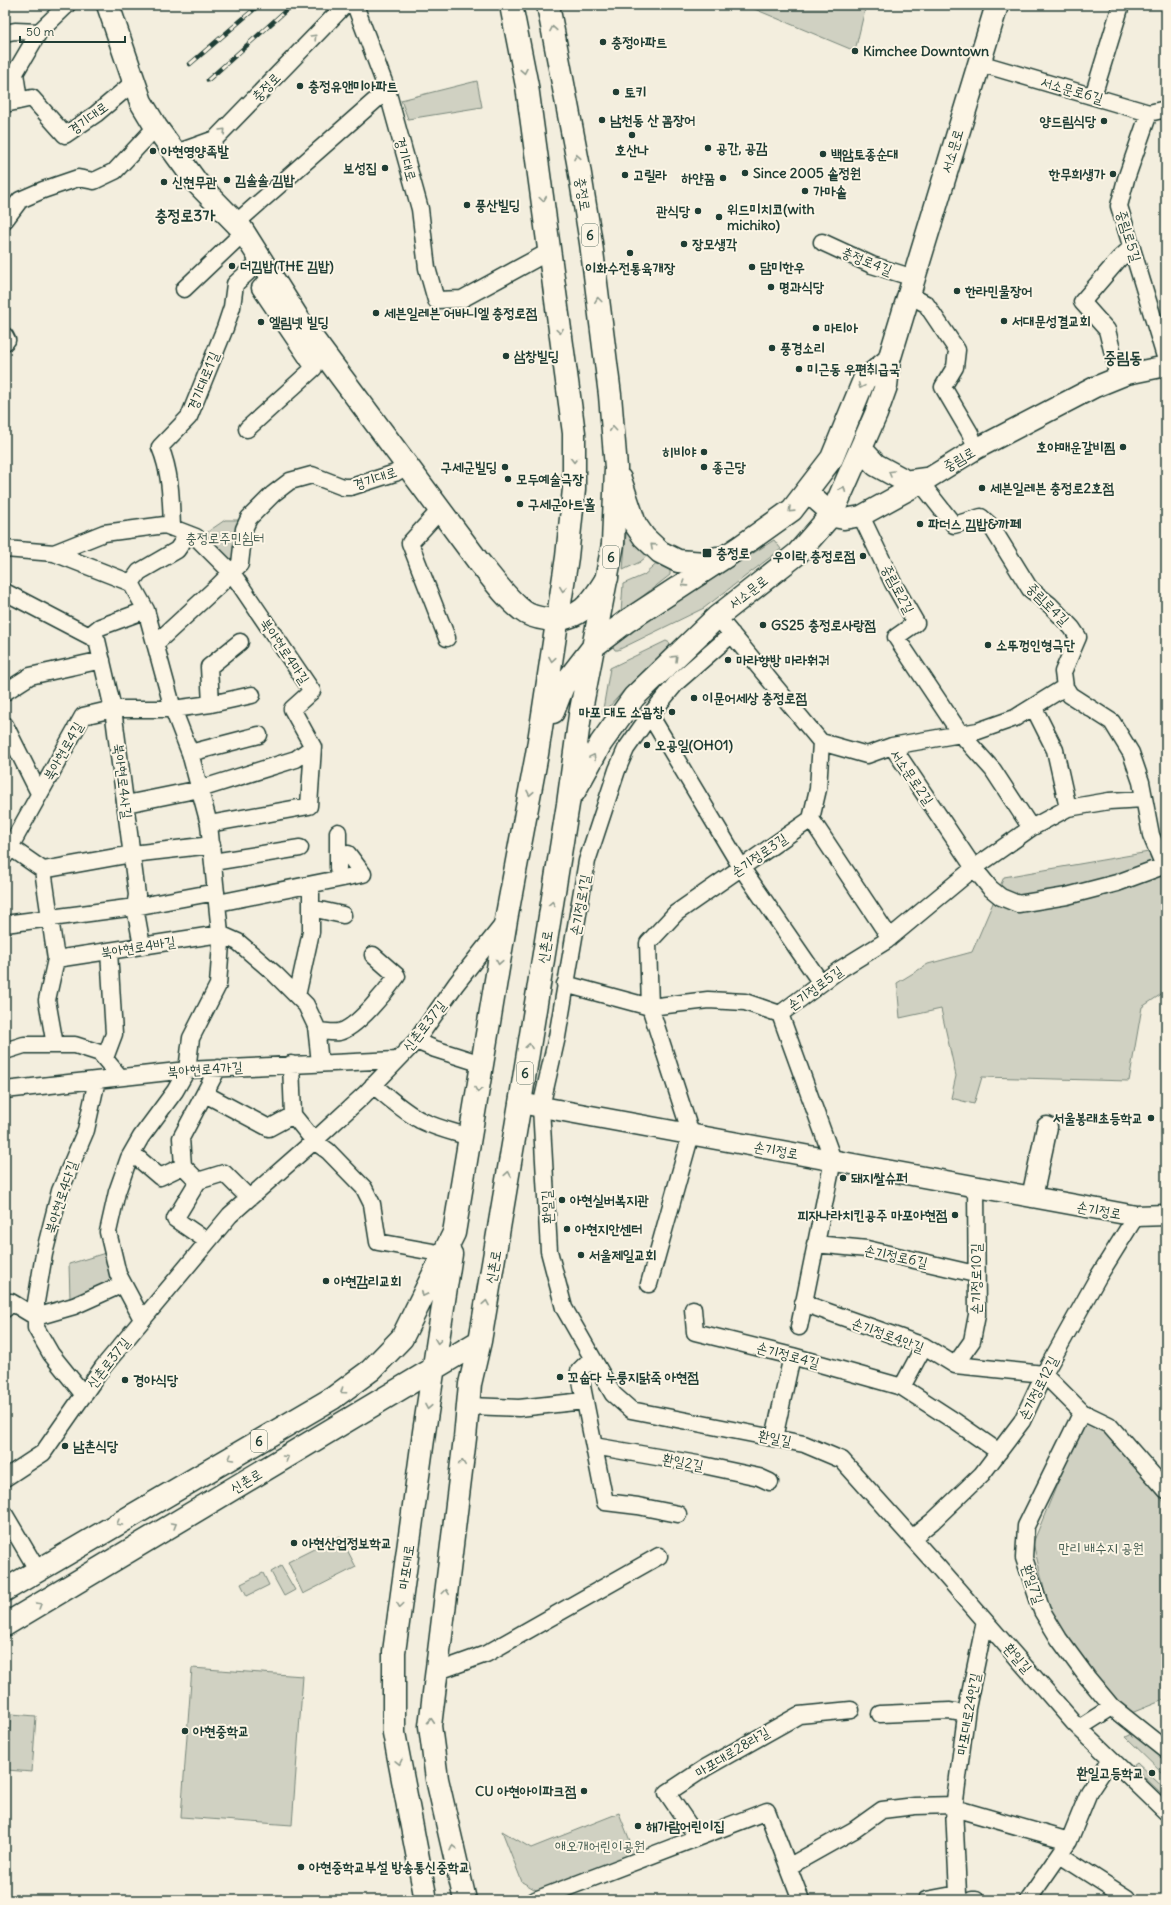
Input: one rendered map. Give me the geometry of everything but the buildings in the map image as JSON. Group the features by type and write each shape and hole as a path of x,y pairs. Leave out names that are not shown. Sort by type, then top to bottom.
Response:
{"main road":[{"name":"경기대로","path":"108,5 141,102 156,127 197,183 240,228 300,320 478,562 524,612 538,618 558,620 576,614 589,604 607,578"},
{"name":"6","path":"511,5 527,86 574,433 574,489 558,620 537,754"},
{"name":"충정로","path":"548,5 578,162 591,243 610,395 616,468 613,544 594,646"},
{"name":"서소문로","path":"568,804 601,743 624,709 717,616 796,554 832,514 861,449 886,386 889,360 996,6"},
{"path":"537,754 563,686 594,646 627,621 740,547 792,510 832,458 864,380 889,360"},
{"path":"861,449 876,465 900,478 904,482 923,481"},
{"path":"616,468 635,524 644,537 660,552 678,561 705,563 740,547"},
{"name":"신촌로","path":"5,1625 480,1341 531,1105 580,715 594,646"},
{"name":"신촌로","path":"5,1590 327,1401 356,1382 384,1358 402,1338 454,1234 506,920 537,754"},
{"name":"마포대로","path":"426,1900 394,1733 394,1652 424,1432 454,1234"},
{"path":"465,1900 437,1779 430,1726 470,1384 480,1341"}],"street":[{"path":"12,102 15,72 39,32 67,5"},
{"name":"충정로","path":"176,153 215,139 345,5"},
{"name":"경기대로","path":"355,5 387,90 420,208 427,268 436,300 462,299 550,251"},
{"path":"1094,96 1121,5"},
{"path":"5,33 15,31 39,32"},
{"name":"서소문로6길","path":"979,63 1149,113"},
{"name":"경기대로","path":"12,102 32,98 65,136 96,114 134,82"},
{"path":"184,289 240,228 387,90"},
{"path":"1149,113 1166,109"},
{"name":"중림로5길","path":"1149,113 1126,179 1119,206 1166,360"},
{"path":"5,220 20,200 78,178 94,181 115,170 156,127"},
{"name":"충정로4길","path":"822,242 872,265 911,286"},
{"path":"1117,378 1116,362 1107,330 1082,302 1119,259 1132,247"},
{"path":"247,429 314,368 260,288 266,268"},
{"name":"경기대로1길","path":"172,528 170,483 166,460 160,447 189,417 232,308 235,284 266,268"},
{"path":"911,286 926,304 957,350 955,368 943,387 970,433 976,449"},
{"path":"5,336 7,340 5,342"},
{"name":"중림로","path":"832,514 844,519 860,516 923,481 976,449 1095,387 1127,374 1166,366"},
{"name":"경기대로","path":"232,573 240,564 244,529 249,518 273,494 290,481 312,475 343,487 351,488 395,473 407,466"},
{"name":"중림로4길","path":"923,481 954,525 981,517 991,526 1030,588 1050,604 1072,628 1078,637 1064,672 1065,687"},
{"path":"807,492 832,514"},
{"path":"440,510 410,543 447,638"},
{"name":"중림로2길","path":"860,516 893,583 916,623 896,637 960,733 993,770 1031,828"},
{"name":"북아현로4마길","path":"54,553 104,533 165,525 196,537 232,573 312,691 292,709 314,747"},
{"path":"131,583 139,572 177,550 188,534"},
{"path":"5,549 54,553 131,583 146,610 173,709 190,753 209,824 221,943 218,985 191,1038 187,1070 175,1091 141,1137 132,1152 117,1192 108,1232 118,1274 142,1319"},
{"path":"155,644 232,573"},
{"path":"5,592 97,640 113,709 173,709 211,704 252,695"},
{"path":"90,635 100,627 146,610"},
{"path":"717,616 821,742 818,789 811,819 890,938"},
{"name":"손기정로1길","path":"531,1105 557,1036 587,861 617,770 626,749 650,715 677,682 732,634"},
{"path":"211,704 209,667 240,642"},
{"path":"5,692 30,676 102,660"},
{"path":"892,746 985,728 1015,718 1034,708 1065,687 1070,695 1112,722 1131,753 1141,782 1150,834 1165,866"},
{"path":"1034,708 1055,750 1068,808"},
{"name":"북아현로4길","path":"7,852 83,716 113,709"},
{"name":"북아현로4사길","path":"113,709 137,895 135,907 142,946"},
{"path":"650,715 740,867 821,983"},
{"path":"5,725 39,793"},
{"path":"190,753 259,735"},
{"name":"서소문로2길","path":"821,742 867,754 892,746 974,868 990,888 1001,897 1018,904 1067,896 1117,882 1165,866"},
{"path":"126,804 200,789 296,760 314,747"},
{"path":"209,824 309,806 314,747"},
{"path":"974,868 1031,828 1068,808 1102,802 1144,799"},
{"name":"손기정로3길","path":"691,1134 650,1007 648,942 676,913 811,819"},
{"path":"338,832 338,879"},
{"path":"7,852 44,870 132,854 212,845"},
{"path":"213,862 300,848"},
{"path":"5,924 311,885 363,874 348,854 338,857"},
{"name":"손기정로5길","path":"833,1160 780,1014 839,970 890,938 974,868"},
{"path":"44,870 56,959 47,1000 55,1045"},
{"path":"297,996 311,932 311,885"},
{"path":"311,908 343,915"},
{"name":"신촌로37길","path":"5,1478 43,1453 104,1367 142,1319 230,1215 314,1141 373,1085 416,1041 456,984 506,920"},
{"path":"220,934 238,942 306,1005 316,1026 320,1063"},
{"name":"북아현로4바길","path":"56,959 220,934"},
{"path":"105,1058 114,1034 108,951"},
{"path":"317,1031 340,1032 351,1026 380,999 397,976 373,955"},
{"path":"565,984 650,1007 708,1000 745,1002 780,1014"},
{"path":"416,1041 435,1049 482,1064"},
{"path":"5,1051 24,1045 75,1045 100,1053 120,1077"},
{"name":"북아현로4가길","path":"5,1090 187,1070 396,1060"},
{"path":"291,1064 293,1115 314,1141 328,1151 364,1188 372,1204 378,1242 444,1254"},
{"path":"198,1181 183,1166 181,1138 218,1068"},
{"name":"북아현로4다길","path":"84,1395 51,1354 36,1328 36,1302 49,1233 60,1191 86,1130 97,1080"},
{"path":"373,1085 419,1120 442,1129 470,1137"},
{"path":"205,1094 269,1128 293,1115"},
{"name":"손기정로","path":"531,1105 1136,1216 1166,1215"},
{"name":"환일길","path":"531,1105 549,1251 564,1308 613,1394 631,1410 804,1444 842,1460 1079,1728 1166,1812"},
{"path":"1032,1197 1047,1126"},
{"path":"649,1284 691,1134"},
{"path":"132,1152 160,1177 183,1166"},
{"path":"799,1327 833,1160"},
{"path":"207,1241 175,1219 198,1181 224,1173 249,1198"},
{"name":"손기정로10길","path":"955,1365 972,1341 977,1315 975,1274 976,1187"},
{"name":"손기정로12길","path":"912,1538 933,1521 982,1474 1022,1421 1044,1374 1098,1277 1136,1216"},
{"name":"손기정로6길","path":"815,1244 868,1249 975,1274"},
{"path":"5,1309 11,1302 36,1316 74,1306 123,1284"},
{"name":"손기정로4안길","path":"803,1303 924,1346 955,1365 1044,1374"},
{"name":"손기정로4길","path":"693,1309 695,1332 792,1356 902,1387 999,1452"},
{"path":"902,1387 924,1346"},
{"path":"774,1438 792,1356"},
{"path":"592,1358 579,1371 605,1502 638,1506 678,1514"},
{"path":"1044,1374 1082,1412 1109,1425 1166,1490"},
{"path":"468,1406 519,1408 584,1400"},
{"name":"환일7길","path":"1082,1412 1026,1526 1024,1558 1042,1610 1059,1639 1112,1707 1166,1750"},
{"name":"환일2길","path":"594,1446 703,1465 759,1477 770,1482"},
{"path":"5,1515 38,1571"},
{"path":"436,1672 486,1654 659,1556"},
{"name":"마포대로24안길","path":"963,1898 954,1806 966,1714 985,1621"},
{"path":"1079,1728 1112,1707"},
{"name":"마포대로28라길","path":"697,1837 667,1793 705,1768 799,1715 851,1710"},
{"path":"880,1714 950,1711 966,1714"},
{"path":"1028,1900 1069,1841 1089,1792 1111,1759"},
{"path":"788,1867 854,1830 882,1810 914,1806 954,1806 1069,1841"},
{"path":"535,1900 697,1837 767,1812 801,1900"},
{"path":"1060,1855 1127,1898 1126,1900"},
{"path":"926,1900 963,1898 976,1900"}],"green space":[{"path":"745,5 866,5 855,51"},
{"path":"477,81 482,107 408,119 401,100"},
{"name":"충정로주민쉼터","path":"225,520 244,520 231,568 206,537 206,533"},
{"path":"628,529 651,553 640,562 623,570 626,534"},
{"path":"774,540 781,549 704,608 618,650 615,650 612,645 616,640"},
{"path":"661,560 670,567 670,575 621,613 623,584 644,575"},
{"path":"666,641 670,643 669,646 625,689 602,715 610,668"},
{"path":"1166,849 1166,991 1142,1007 1129,1081 982,1077 974,1104 951,1098 956,1076 941,1009 900,1018 897,983 928,964 972,952 1004,877"},
{"path":"112,1251 120,1278 70,1298 69,1264"},
{"name":"만리 배수지 공원","path":"1084,1419 1107,1428 1166,1505 1166,1699 1129,1714 1107,1691 1050,1612 1033,1543"},
{"path":"340,1536 356,1567 303,1594 288,1562"},
{"path":"281,1566 295,1590 284,1596 271,1572"},
{"path":"263,1573 269,1585 247,1596 241,1584"},
{"path":"192,1668 303,1676 292,1825 181,1817"},
{"path":"11,1714 36,1716 32,1772 7,1770"},
{"path":"1134,1733 1166,1759 1166,1776 1126,1737"},
{"path":"1137,1763 1166,1790 1166,1798 1133,1766"},
{"name":"애오개어린이공원","path":"619,1813 636,1856 541,1893 522,1882 502,1831 531,1848"}],"railway":[{"path":"190,64 259,5"},
{"path":"208,80 292,5"}],"place":[{"name":"충정아파트","path":"603,42"},
{"name":"Kimchee Downtown","path":"855,51"},
{"name":"충정유앤미아파트","path":"300,86"},
{"name":"토키","path":"616,92"},
{"name":"남천동 산 꼼장어","path":"602,120"},
{"name":"양드림식당","path":"1104,121"},
{"name":"호산나","path":"632,135"},
{"name":"공간, 공감","path":"708,148"},
{"name":"아현영양족발","path":"153,151"},
{"name":"백암토종순대","path":"823,154"},
{"name":"보성집","path":"385,168"},
{"name":"Since 2005 솥정원","path":"745,173"},
{"name":"한무희생가","path":"1113,174"},
{"name":"고릴라","path":"625,175"},
{"name":"하얀꿈","path":"723,178"},
{"name":"김솔솔 김밥","path":"227,180"},
{"name":"신현무관","path":"164,182"},
{"name":"가마솥","path":"805,191"},
{"name":"풍산빌딩","path":"467,205"},
{"name":"관식당","path":"698,211"},
{"name":"위드미치코(with michiko)","path":"719,217"},
{"name":"장모생각","path":"684,244"},
{"name":"이화수전통육개장","path":"630,253"},
{"name":"더김밥(THE 김밥)","path":"232,266"},
{"name":"담미한우","path":"752,267"},
{"name":"명과식당","path":"771,287"},
{"name":"한라민물장어","path":"957,291"},
{"name":"세븐일레븐 어바니엘 충정로점","path":"376,313"},
{"name":"서대문성결교회","path":"1004,321"},
{"name":"엘림넷 빌딩","path":"261,322"},
{"name":"마티아","path":"816,328"},
{"name":"풍경소리","path":"772,348"},
{"name":"삼창빌딩","path":"506,356"},
{"name":"미근동 우편취급국","path":"799,369"},
{"name":"호야매운갈비찜","path":"1123,447"},
{"name":"히비야","path":"704,452"},
{"name":"구세군빌딩","path":"505,467"},
{"name":"종근당","path":"704,467"},
{"name":"모두예술극장","path":"508,479"},
{"name":"세븐일레븐 충정로2호점","path":"982,488"},
{"name":"구세군아트홀","path":"520,504"},
{"name":"파더스 김밥&까페","path":"920,524"},
{"name":"충정로","path":"707,553"},
{"name":"우이락 충정로점","path":"863,556"},
{"name":"GS25 충정로사랑점","path":"763,625"},
{"name":"소뚜껑인형극단","path":"988,645"},
{"name":"마라향방 마라훠궈","path":"728,660"},
{"name":"이문어세상 충정로점","path":"694,698"},
{"name":"마포 대도 소곱창","path":"672,712"},
{"name":"오공일(OH01)","path":"647,745"},
{"name":"서울봉래초등학교","path":"1151,1118"},
{"name":"돼지쌀슈퍼","path":"843,1178"},
{"name":"아현실버복지관","path":"562,1200"},
{"name":"피자나라치킨공주 마포아현점","path":"955,1215"},
{"name":"아현지안센터","path":"567,1229"},
{"name":"서울제일교회","path":"581,1255"},
{"name":"아현감리교회","path":"326,1281"},
{"name":"꼬숩다 누룽지닭죽 아현점","path":"560,1377"},
{"name":"경아식당","path":"125,1380"},
{"name":"남촌식당","path":"65,1446"},
{"name":"아현산업정보학교","path":"294,1543"},
{"name":"아현중학교","path":"185,1731"},
{"name":"환일고등학교","path":"1152,1773"},
{"name":"CU 아현아이파크점","path":"584,1791"},
{"name":"해가람어린이집","path":"638,1826"},
{"name":"아현중학교부설 방송통신중학교","path":"301,1867"}],"district":[{"name":"충정로3가","path":"185,215"},
{"name":"중림동","path":"1123,357"}]}
